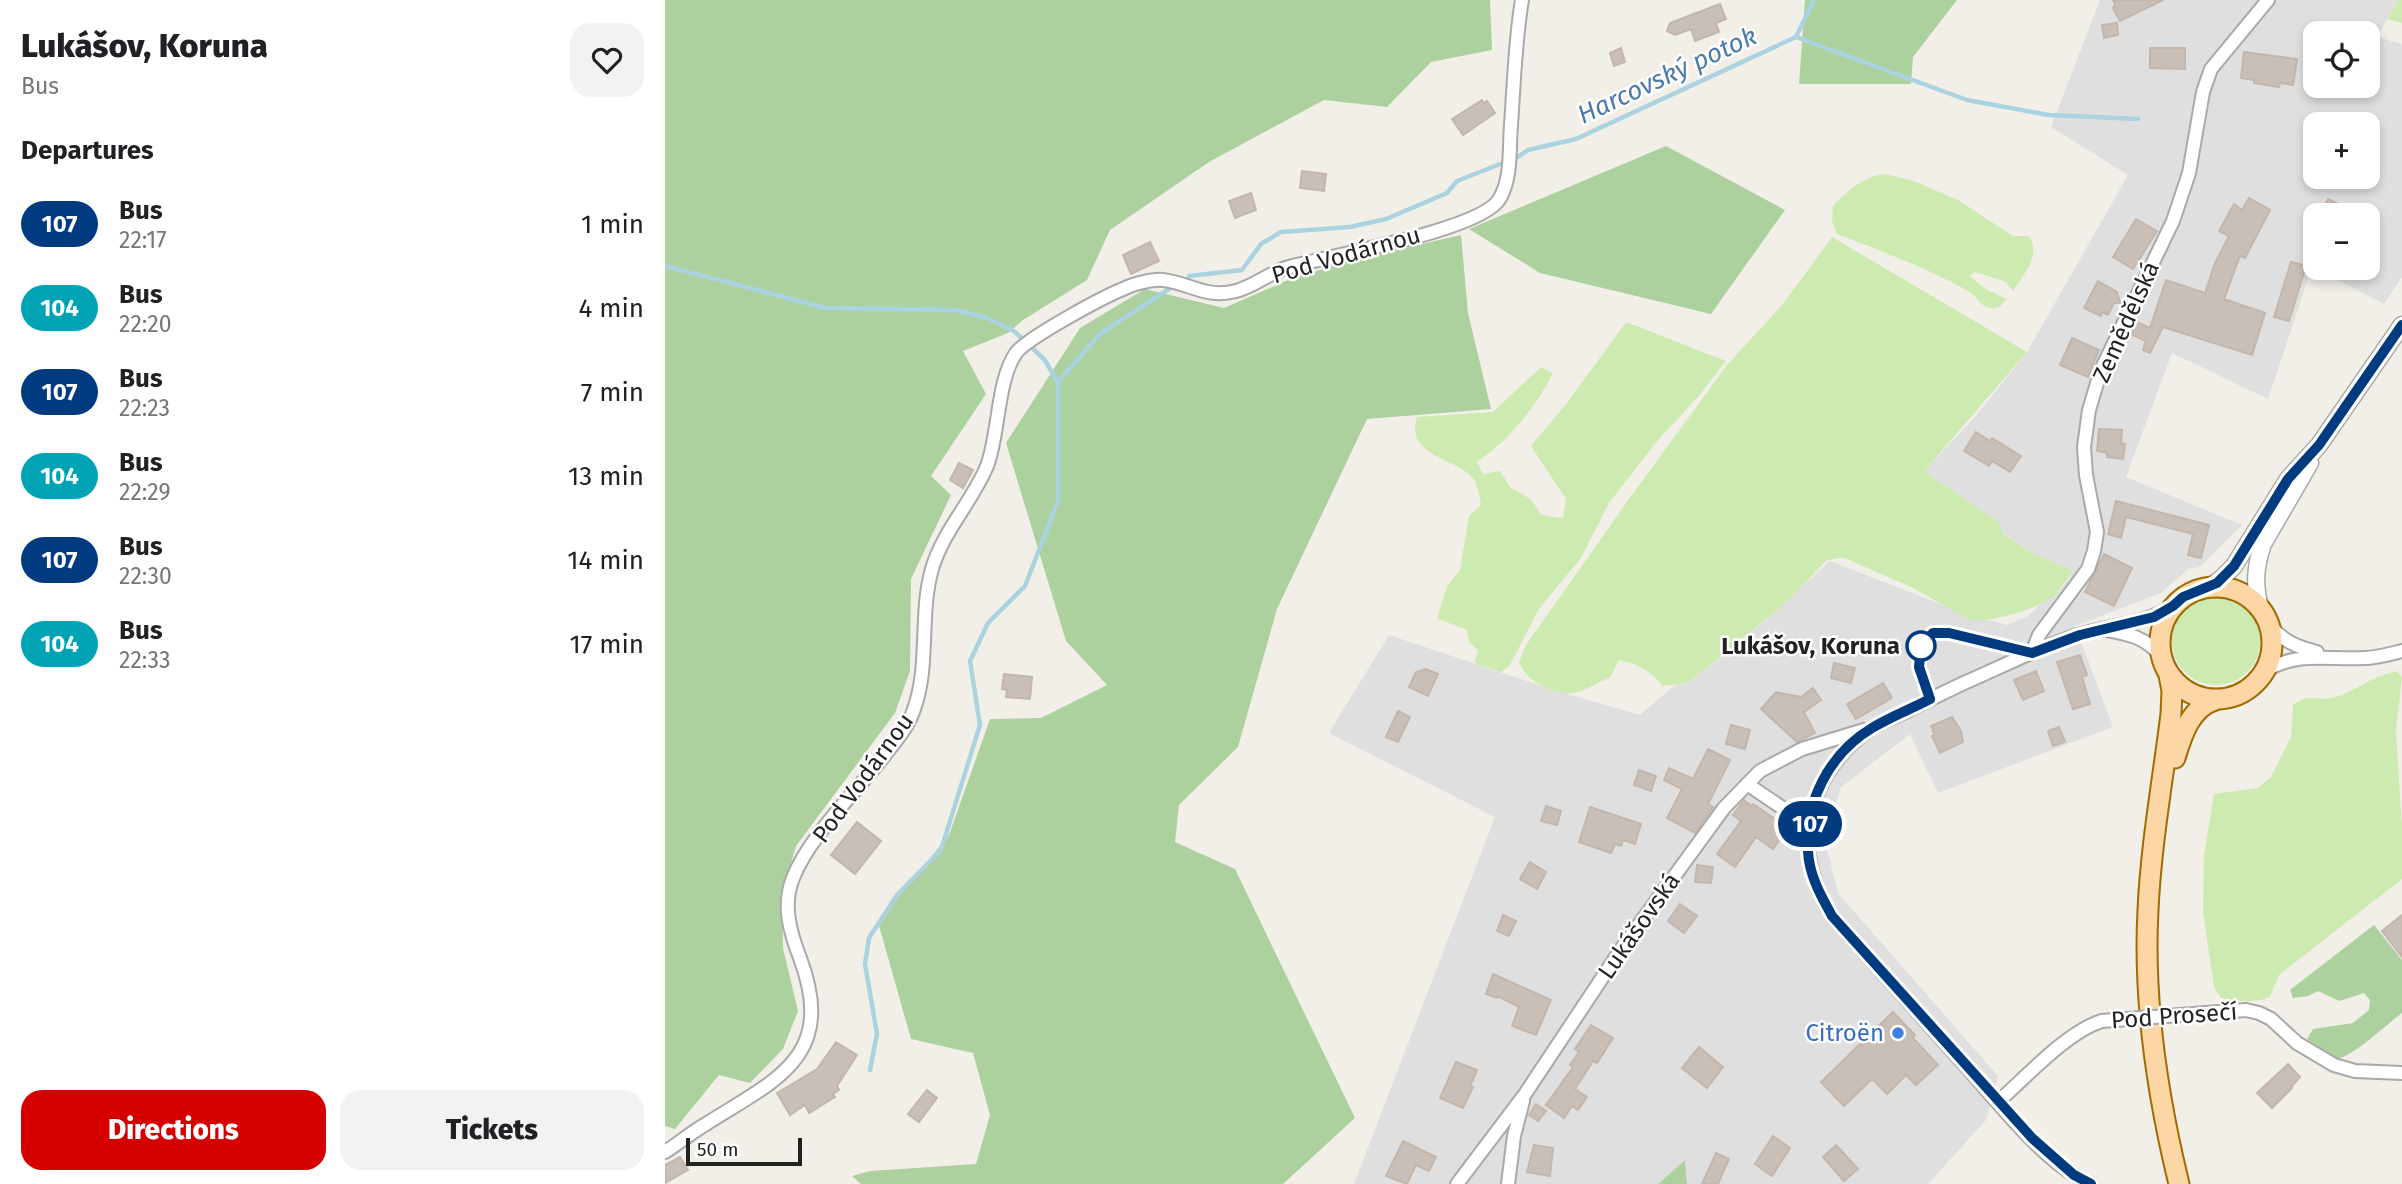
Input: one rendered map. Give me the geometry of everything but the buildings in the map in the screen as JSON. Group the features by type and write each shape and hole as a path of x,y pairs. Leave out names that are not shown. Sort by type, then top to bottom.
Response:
{"main road":[{"path":"2161,799 2183,732 2199,709 2215,700 2231,698 2245,692 2266,670 2272,647 2265,616 2250,598 2238,591 2210,587 2183,597 2165,617 2159,643 2169,675 2172,702 2152,855 2147,910 2147,969 2159,1091 2179,1184"},
{"path":"2169,675 2189,693 2215,700"}],"street":[{"name":"Pod Vodárnou","path":"665,1152 703,1125 762,1091 789,1068 802,1050 810,1030 811,1013 805,972 788,920 788,896 793,877 825,828 903,731 914,712 920,687 926,595 932,567 941,544 987,465 1005,380 1016,353 1028,343 1126,287 1161,280 1214,294 1238,291 1285,268 1364,251 1467,221 1490,211 1500,199 1508,174 1522,0"},
{"name":"Zemědělská","path":"2032,653 2039,635 2088,569 2095,551 2097,532 2086,475 2084,447 2089,410 2101,370 2172,221 2189,173 2203,92 2211,69 2268,0"},
{"path":"2334,656 2292,644 2275,632 2265,616 2255,582 2258,556 2319,445 2402,325"},
{"path":"2210,587 2234,566 2288,479 2319,445"},
{"path":"2091,1184 2074,1175 2049,1155 1998,1102 1832,916 1811,870 1809,826 1817,792 1827,772 1850,745 1871,728 2032,653 2080,635 2147,620 2173,606"},
{"path":"2104,629 2136,636 2161,656"},
{"path":"2266,670 2294,658 2363,658 2402,651"},
{"name":"Lukášovská","path":"1457,1184 1525,1094 1630,937 1724,807 1760,771 1803,750 1871,728"},
{"path":"1747,784 1809,826"},
{"name":"Pod Prosečí","path":"1998,1102 2088,1026 2102,1021 2246,1010 2271,1019 2297,1043 2334,1065 2355,1070 2402,1073"},
{"path":"1508,1184 1514,1136 1525,1094"}],"shaded area":[{"path":"2100,0 2398,0 2380,32 2380,21 2303,21 2303,98 2380,98 2380,38 2402,44 2402,277 2384,304 2337,280 2380,280 2380,203 2303,203 2303,280 2308,280 2268,399 2172,353 2126,477 2242,525 2200,567 2188,569 2161,593 2075,626 2113,727 1938,793 1910,734 1840,788 1826,844 1838,893 1998,1076 1986,1120 1928,1184 1687,1184 1685,1160 1658,1184 1354,1184 1495,817 1329,733 1389,635 1551,689 1640,715 1675,685 1688,683 1758,627 1830,561 1948,607 1970,620 1989,620 2007,625 2028,616 2042,603 2055,596 2072,571 2031,552 2003,533 2000,523 1928,474 1926,469 1975,417 2027,352 2128,175 2051,127"}],"green space":[{"path":"665,0 1490,0 1492,50 1431,62 1387,107 1324,100 1209,162 1110,230 1087,280 1023,320 1008,333 963,351 986,394 931,476 951,495 911,579 910,671 895,713 796,846 782,895 783,948 798,1011 783,1049 750,1083 719,1075 675,1129 665,1126"},
{"path":"1805,0 1957,0 1913,57 1911,84 1799,84"},
{"path":"2398,0 2402,0 2402,23 2387,19"},
{"path":"1666,146 1785,210 1711,314 1540,273 1469,229"},
{"path":"1886,174 1911,180 1958,200 2013,236 2029,236 2032,258 2013,291 2006,282 1975,272 1970,276 1984,288 2006,299 2001,305 1986,307 1971,293 1936,275 1837,234 1832,222 1833,206 1863,181"},
{"path":"1461,235 1468,313 1491,409 1367,419 1277,609 1238,747 1179,805 1175,842 1235,869 1355,1118 1283,1184 861,1184 852,1176 870,1171 976,1164 990,1115 973,1053 911,1039 878,922 949,835 990,719 1041,718 1107,685 1066,641 1006,443 1080,328 1145,289 1224,308 1288,280 1348,261"},
{"path":"1832,237 2027,352 1926,469 1928,474 2000,523 2003,534 2031,552 2073,571 2055,596 2037,606 2007,616 1970,620 1911,587 1847,559 1827,560 1786,603 1688,683 1662,686 1654,676 1643,669 1619,660 1610,678 1579,692 1558,692 1534,681 1519,662 1526,645 1727,365 1783,304"},
{"path":"1626,322 1726,361 1698,397 1658,440 1609,503 1581,558 1539,609 1510,665 1501,672 1474,663 1478,650 1469,642 1467,630 1438,619 1438,615 1447,586 1460,570 1469,516 1481,505 1479,493 1470,475 1423,447 1417,439 1415,429 1417,417 1493,412 1541,367 1553,373 1521,422 1500,444 1477,462 1483,474 1500,471 1510,487 1532,500 1541,515 1563,518 1566,499 1531,446 1567,403"},
{"path":"2216,597 2233,601 2247,610 2256,624 2260,641 2256,658 2247,672 2233,681 2216,685 2199,681 2185,672 2176,658 2172,641 2176,624 2185,610 2199,601"},
{"path":"2395,671 2402,677 2396,730 2402,826 2402,879 2279,975 2270,997 2246,1001 2221,998 2214,987 2203,912 2204,855 2214,794 2258,788 2271,777 2291,737 2293,705 2298,701 2340,695"},
{"path":"2374,925 2402,960 2402,1013 2360,1046 2336,1059 2307,1039 2313,1029 2353,1023 2369,1010 2370,1000 2364,993 2339,1001 2318,991 2308,996 2293,998 2290,990"},
{"path":"1685,1160 1687,1184 1658,1184"}],"waterway":[{"name":"Harcovský potok","path":"1516,158 1528,150 1576,139 1796,37 1814,0"},
{"path":"1796,37 1967,100 2049,115 2138,119"},
{"name":"Harcovský potok","path":"1189,276 1242,270 1261,244 1281,232 1350,227 1386,219 1447,193 1457,181 1500,164"},
{"path":"665,266 826,308 956,310 987,318 1014,331 1044,359 1058,382"},
{"name":"Harcovský potok","path":"870,1070 877,1034 865,964 869,938 897,895 941,850 980,725 970,661 988,623 1025,586 1058,501 1058,382 1101,333 1172,287"}],"bus line":[{"name":"107","path":"2091,1184 2074,1175 2032,1138 1832,916 1818,890 1808,850 1809,826 1817,792 1827,772 1850,745 1871,728 1930,699 1919,667 1921,646 1933,633 1949,633 2032,653 2080,635 2154,617 2183,597 2217,583 2234,566 2288,479 2319,445 2402,325"}],"place":[{"name":"Lukášov, Koruna","path":"1921,646"},
{"name":"Citroën","path":"1898,1033"}]}
